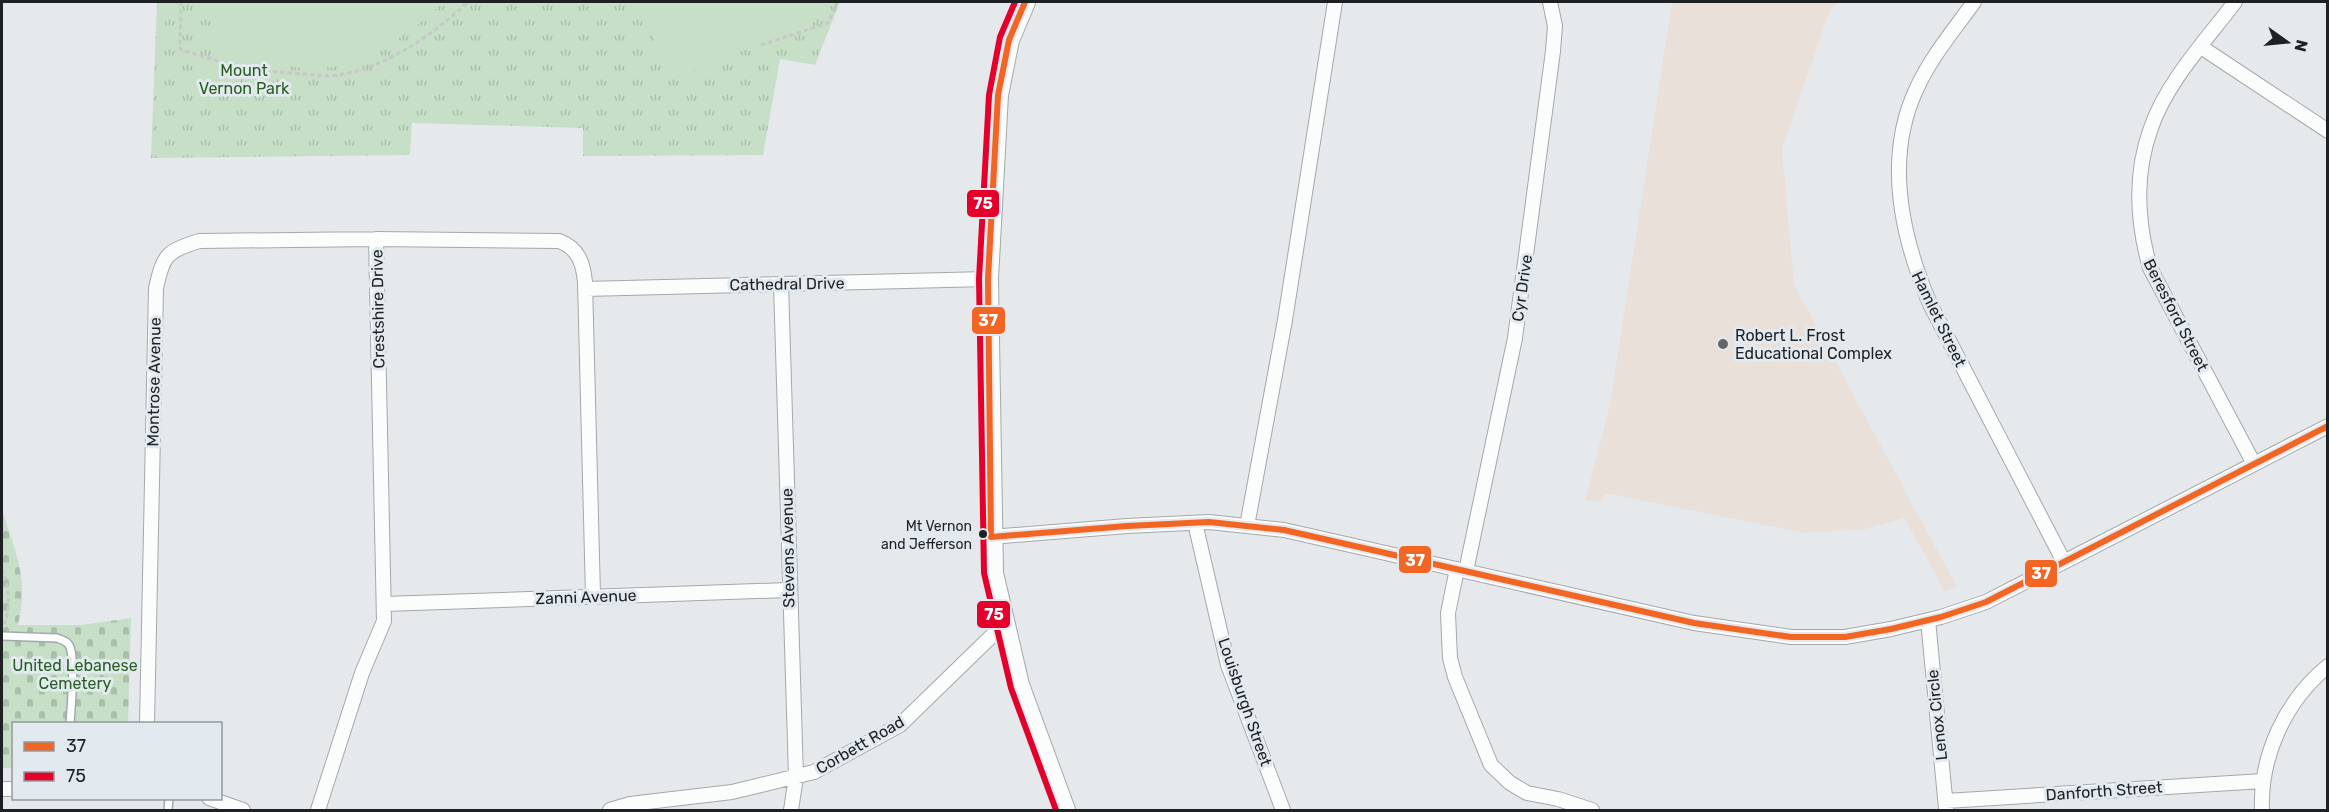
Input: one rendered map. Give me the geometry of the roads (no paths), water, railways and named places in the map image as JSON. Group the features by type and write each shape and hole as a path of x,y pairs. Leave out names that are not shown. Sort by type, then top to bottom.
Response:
{"main road":[{"path":"1025,2 1009,40 998,95 988,279 992,441 991,537 993,573 1019,685 1065,810"}],"street":[{"path":"1247,526 1285,320 1335,2"},
{"name":"Cyr Drive","path":"1551,2 1555,26 1554,51 1520,306 1509,374 1462,570 1448,614 1450,658 1455,677 1491,765 1510,783 1527,793 1558,799 1593,810"},
{"name":"Hamlet Street","path":"1974,2 1932,60 1916,90 1905,122 1898,162 1904,226 1913,265 1929,304 2064,562"},
{"name":"Beresford Street","path":"2235,2 2171,87 2151,127 2138,182 2141,238 2150,268 2254,464"},
{"path":"2201,48 2322,129 2328,130"},
{"name":"Crestshire Drive","path":"318,810 362,674 384,621 376,239 559,241 568,244 576,252 583,269 585,289 593,597"},
{"name":"Montrose Avenue","path":"147,722 156,288 162,260 177,249 199,242 376,239"},
{"name":"Cathedral Drive","path":"585,289 988,279"},
{"name":"Stevens Avenue","path":"781,284 796,777 791,810"},
{"path":"991,537 1195,523 1284,530 1694,622 1791,637 1845,637 1928,620 1986,602 2328,426"},
{"name":"Louisburgh Street","path":"1195,523 1228,665 1283,810"},
{"name":"Zanni Avenue","path":"384,604 789,590"},
{"name":"Lenox Circle","path":"1928,620 1946,806"},
{"name":"Corbett Road","path":"610,810 630,804 732,792 814,772 900,725 1004,624"},
{"path":"2262,810 2263,781 2274,740 2284,717 2299,695 2328,666"},
{"name":"Danforth Street","path":"1946,806 2263,781"},
{"path":"215,800 243,810"}],"lane":[{"path":"2,636 51,637 68,643 72,662 70,722"}],"place":[{"name":"Robert L. Frost Educational Complex","path":"1723,344"},
{"name":"Mt Vernon and Jefferson","path":"983,534"}],"park label":[{"name":"Mount Vernon Park","path":"244,79"},
{"name":"United Lebanese Cemetery","path":"75,674"}]}
